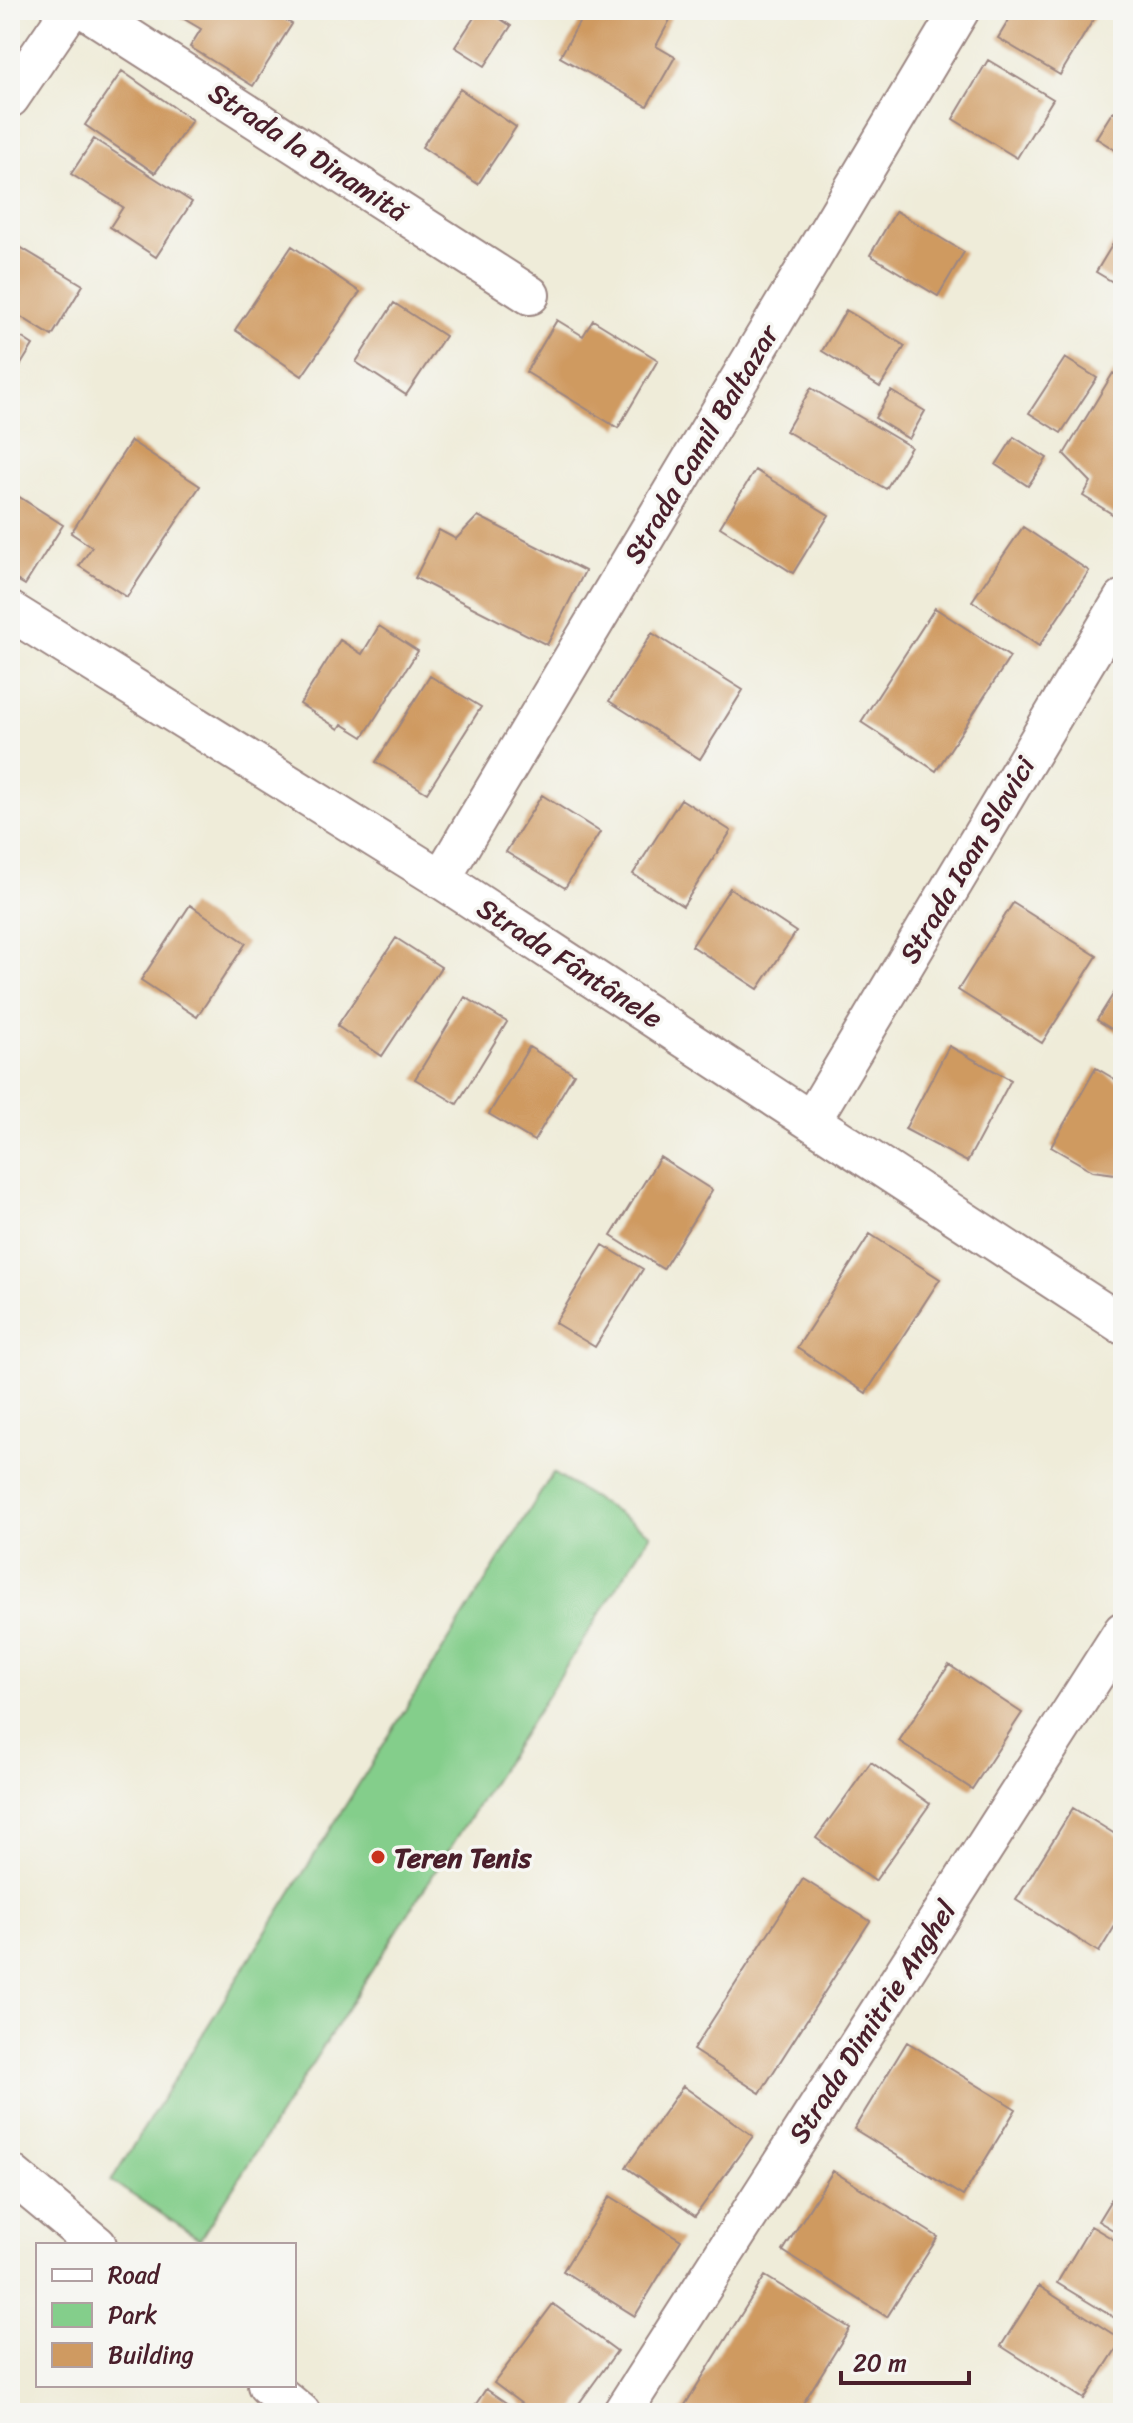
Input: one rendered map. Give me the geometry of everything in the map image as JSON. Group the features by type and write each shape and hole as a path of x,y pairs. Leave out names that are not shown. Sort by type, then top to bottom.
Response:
{"street":[{"path":"10,98 70,10"},
{"name":"Strada la Dinamită","path":"86,10 530,295"},
{"name":"Strada Camil Baltazar","path":"441,879 960,10"},
{"name":"Strada Ioan Slavici","path":"811,1121 1123,599"},
{"name":"Strada Fântânele","path":"10,611 441,879 1123,1325"},
{"name":"Strada Dimitrie Anghel","path":"622,2413 1123,1631"},
{"path":"10,2173 95,2243"},
{"path":"269,2387 301,2413"}],"green space":[{"name":"Teren Tenis","path":"553,1473 651,1534 200,2239 111,2181"}],"building":[{"path":"183,10 269,10 292,24 253,86 190,47 201,29 179,16"},
{"path":"479,10 487,10 511,26 485,66 455,47"},
{"path":"586,10 657,10 671,18 656,46 675,57 647,106 560,57"},
{"path":"1015,10 1087,10 1096,15 1060,75 998,38"},
{"path":"988,60 1053,99 1017,158 953,119"},
{"path":"122,71 192,120 155,173 85,125"},
{"path":"460,89 516,127 478,184 422,147"},
{"path":"1113,111 1123,117 1123,155 1096,138"},
{"path":"94,139 192,202 156,257 110,227 123,207 71,174"},
{"path":"896,211 964,252 938,296 870,255"},
{"path":"1123,227 1123,288 1096,272"},
{"path":"10,241 83,285 52,336 10,310"},
{"path":"292,246 360,292 302,376 235,330"},
{"path":"394,303 445,336 406,395 356,362"},
{"path":"846,310 905,346 880,387 822,351"},
{"path":"557,320 583,336 593,320 658,360 618,428 526,372"},
{"path":"10,330 33,345 10,382"},
{"path":"1065,358 1097,378 1061,433 1029,413"},
{"path":"1113,373 1123,379 1123,500 1114,515 1083,496 1091,482 1064,454"},
{"path":"811,388 911,447 886,489 786,431"},
{"path":"891,391 925,411 909,439 875,418"},
{"path":"1014,437 1047,458 1028,486 996,465"},
{"path":"131,441 200,486 127,597 79,566 92,547 71,533"},
{"path":"755,470 829,515 793,573 720,527"},
{"path":"10,491 63,525 25,585 10,576"},
{"path":"478,516 585,571 547,645 415,578 439,530 456,539"},
{"path":"1023,527 1089,571 1039,646 972,601"},
{"path":"935,608 1010,657 936,771 861,722"},
{"path":"379,626 418,651 363,737 342,724 339,729 300,704 340,640 362,654"},
{"path":"652,633 743,690 700,759 609,701"},
{"path":"430,676 481,707 427,793 376,762"},
{"path":"542,795 600,832 565,888 506,852"},
{"path":"681,799 731,831 683,906 633,874"},
{"path":"730,888 796,932 758,989 692,946"},
{"path":"1013,903 1097,956 1042,1043 958,990"},
{"path":"190,905 246,943 197,1017 141,980"},
{"path":"396,938 441,967 382,1056 337,1026"},
{"path":"1123,979 1123,1036 1097,1020"},
{"path":"465,997 507,1022 457,1104 415,1079"},
{"path":"949,1046 1011,1080 967,1162 905,1129"},
{"path":"529,1047 574,1074 534,1141 489,1114"},
{"path":"1096,1068 1123,1084 1123,1175 1093,1171 1051,1147"},
{"path":"660,1157 712,1190 663,1269 611,1236"},
{"path":"870,1234 940,1279 866,1393 797,1348"},
{"path":"603,1245 643,1269 595,1347 555,1323"},
{"path":"949,1665 1022,1713 972,1789 899,1741"},
{"path":"871,1762 930,1804 875,1881 816,1838"},
{"path":"1073,1808 1123,1839 1123,1913 1099,1952 1016,1900"},
{"path":"803,1879 870,1921 760,2093 693,2050"},
{"path":"907,2042 1016,2109 963,2196 854,2129"},
{"path":"683,2086 753,2136 695,2216 626,2167"},
{"path":"833,2171 938,2237 887,2317 783,2251"},
{"path":"1123,2180 1123,2236 1098,2221"},
{"path":"610,2196 681,2240 635,2316 563,2271"},
{"path":"1091,2226 1123,2245 1123,2323 1057,2283"},
{"path":"765,2276 850,2328 797,2413 680,2413"},
{"path":"1039,2286 1122,2340 1084,2399 1001,2346"},
{"path":"553,2304 617,2351 572,2413 534,2413 494,2383"},
{"path":"486,2389 521,2413 470,2413"}],"place":[{"name":"Teren Tenis","path":"378,1857"}]}
